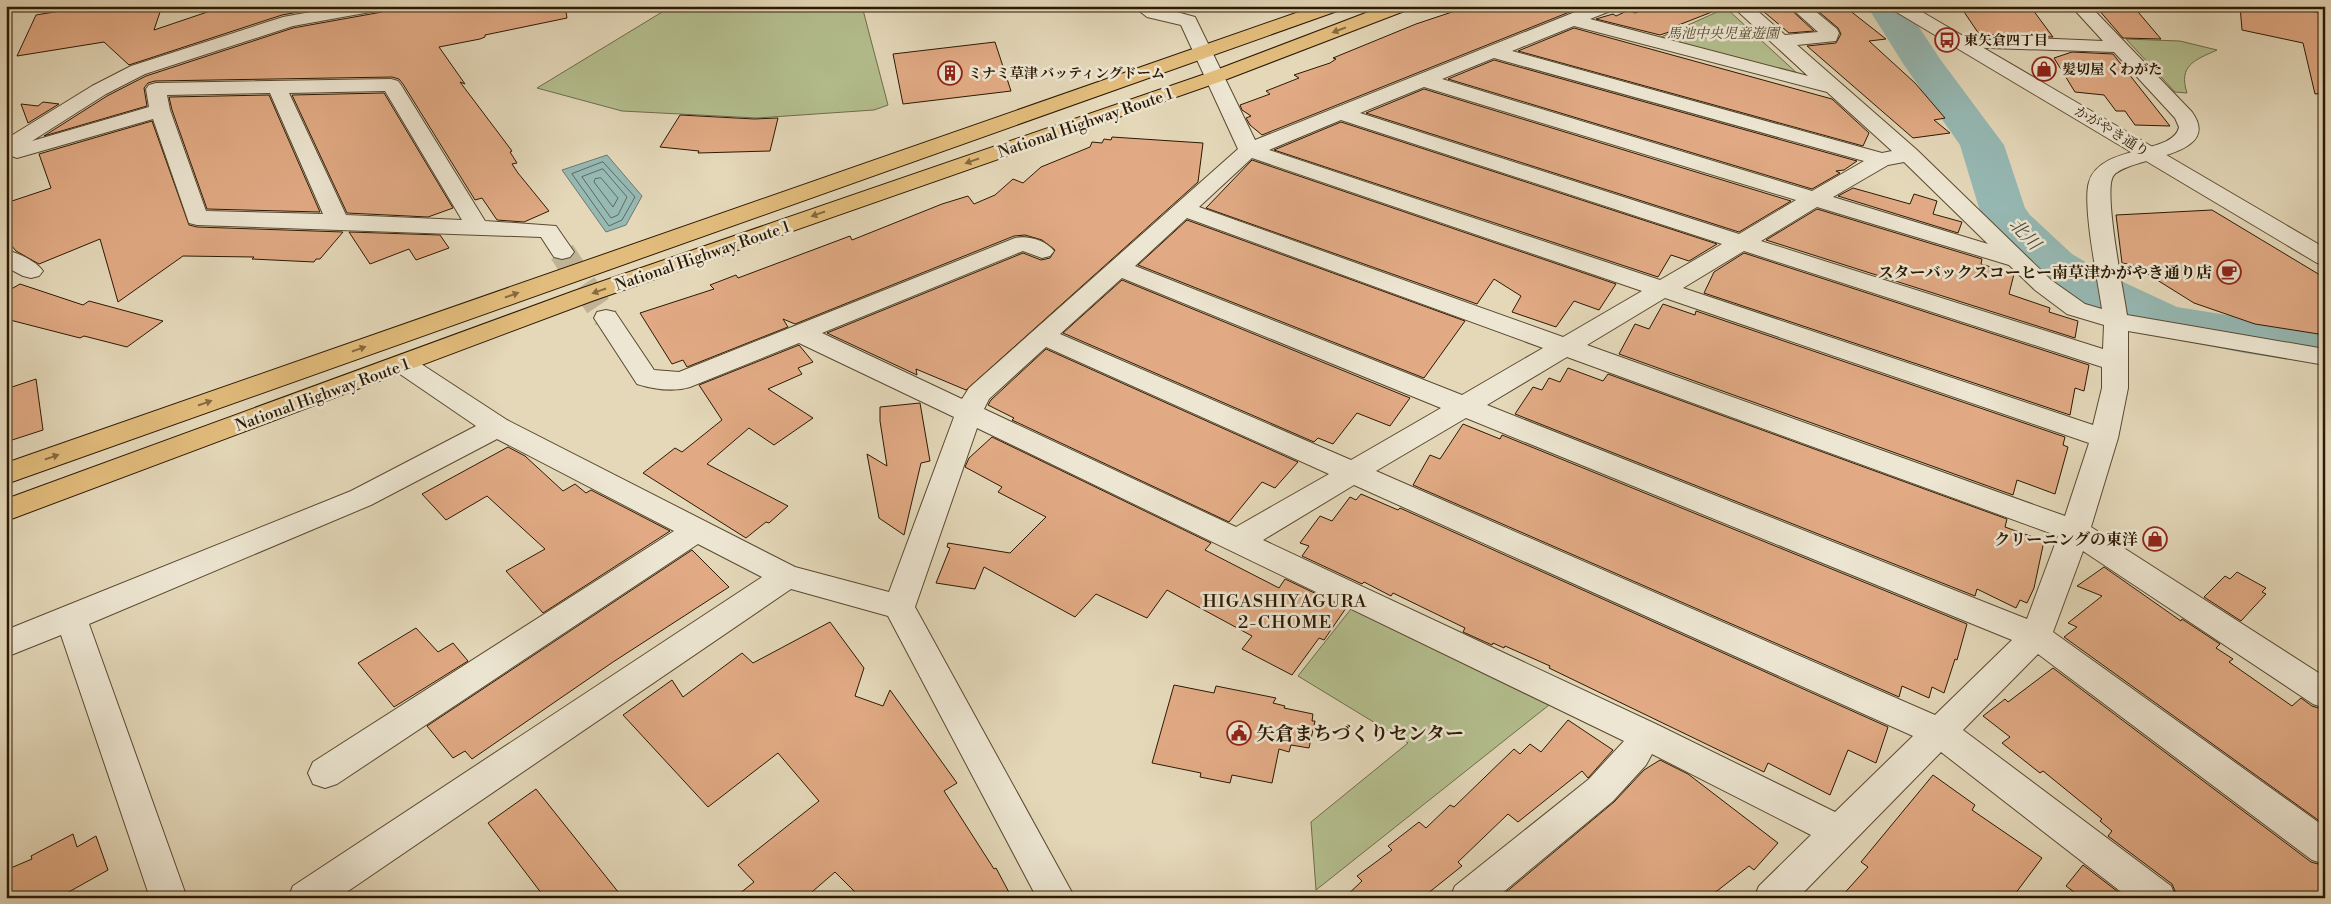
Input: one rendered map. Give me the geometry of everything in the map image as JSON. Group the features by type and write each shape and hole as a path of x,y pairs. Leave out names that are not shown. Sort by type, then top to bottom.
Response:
{"highway":[{"name":"National Highway Route 1","path":"6,474 1334,6"},
{"name":"National Highway Route 1","path":"6,510 592,293 1215,77 1401,6"}],"street":[{"path":"6,148 90,95 138,70 290,21 376,6"},
{"path":"1142,6 1153,14 1188,22 1204,52 1249,150 2104,438"},
{"path":"1188,22 1200,6"},
{"path":"899,607 969,413 978,394 1249,150 1607,6"},
{"path":"1741,6 1910,155 2043,286 2076,309 2325,357"},
{"path":"1780,41 1829,37 1830,33 1798,6"},
{"name":"かがやき通り","path":"1899,6 2325,258"},
{"path":"1772,898 2036,636 2075,531 2104,438 2115,388 2115,316 2100,213 2099,184 2104,172 2116,164 2168,148 2188,134 2189,127 2185,116 2080,6"},
{"path":"1572,20 1833,88"},
{"path":"1960,41 2120,48"},
{"path":"1494,52 1882,159"},
{"path":"1423,80 2018,261"},
{"path":"478,228 391,85 156,89 160,110 197,218 337,221 478,228 548,231 562,252"},
{"path":"277,87 337,221"},
{"path":"6,155 160,110"},
{"path":"1340,113 2115,362"},
{"path":"1237,541 1882,159 1910,155"},
{"path":"1183,209 2075,531 2325,694"},
{"path":"606,318 646,378 681,381 1024,243 1042,251"},
{"path":"6,257 31,270"},
{"path":"1119,268 2036,636 2325,848"},
{"path":"800,333 1646,736 1838,831"},
{"path":"1043,336 1940,732 2158,898"},
{"path":"403,364 497,427 787,576 899,607 1057,898"},
{"path":"6,644 361,498 497,427"},
{"path":"325,773 697,530"},
{"path":"306,898 416,827 660,658 787,576"},
{"path":"71,618 169,898"},
{"path":"1468,898 1601,790 1634,755 1646,736"}],"green space":[{"path":"672,6 859,6 863,10 888,105 874,110 757,118 622,111 537,88"},
{"name":"馬池中央児童遊園","path":"1726,8 1799,75 1659,38"},
{"path":"2126,39 2180,41 2217,50 2190,65 2185,76 2187,93 2175,92"},
{"path":"1351,609 1549,705 1316,890 1311,822 1408,743 1298,676"}],"water":[{"path":"607,155 642,196 626,225 606,232 562,170"}],"building":[{"path":"62,6 162,6 154,30 225,6 331,6 282,15 129,65 104,42 17,56 36,15 60,11"},
{"path":"387,6 565,6 567,18 485,35 485,37 480,39 439,47 465,84 460,82 512,151 510,152 517,163 512,164 518,173 549,211 524,222 497,220 482,198 475,200 403,84 399,79 392,77 155,81 148,83 144,88 147,106 44,136 107,96 146,76 293,28 382,12"},
{"path":"1470,6 1582,7 1262,135 1250,125 1246,118 1251,116 1242,110 1240,105 1270,94 1266,91 1299,78 1294,75 1330,63 1336,59 1333,58 1416,24"},
{"path":"1654,6 1721,6 1722,8 1671,28 1675,30 1660,35 1596,19 1613,14 1616,16 1629,10 1635,13"},
{"path":"1757,6 1787,6 1814,31 1789,33"},
{"path":"1812,6 1844,6 1886,39 1869,41 1915,83 1945,118 1934,120 1950,133 1913,138 1807,46 1836,43 1841,34 1838,28"},
{"path":"1960,6 2030,6 2053,37 1979,34"},
{"path":"2098,6 2133,6 2161,39 2123,38 2098,9 2100,9"},
{"path":"2240,6 2287,6 2325,14 2325,93 2315,94 2303,43 2242,30"},
{"path":"1574,28 1832,99 1869,133 1863,146 1518,51"},
{"name":"ミナミ草津 バッティングドーム","path":"995,42 1011,91 903,104 893,54"},
{"path":"2072,52 2113,54 2170,126 2135,125 2125,111 2116,111 2104,95 2075,92 2054,58"},
{"path":"1494,60 1857,161 1844,170 1836,171 1840,173 1812,189 1448,79"},
{"path":"1424,89 1791,201 1739,232 1366,113"},
{"path":"384,93 453,208 428,217 347,213 292,95"},
{"path":"269,95 320,212 207,209 169,97"},
{"path":"43,102 59,104 28,123 21,104 38,106"},
{"path":"680,115 754,119 778,118 770,151 698,153 699,151 660,147"},
{"path":"152,121 189,225 197,227 343,232 320,259 316,259 314,262 252,259 254,257 183,256 118,302 100,239 39,264 16,251 6,239 6,203 51,188 39,154"},
{"path":"1341,122 1717,244 1689,261 1671,255 1658,277 1274,150"},
{"path":"1112,137 1203,143 1198,182 966,390 916,369 917,375 827,333 1023,253 1041,260 1050,258 1055,250 1042,240 1025,235 1014,236 795,324 783,319 788,327 687,367 683,360 672,364 640,313 714,289 710,285 736,275 738,278 850,236 852,240 942,204 968,196 974,204 995,195 1013,179 1023,183 1041,167 1090,147 1092,142 1102,143 1104,139 1111,140"},
{"path":"1252,160 1616,284 1599,310 1574,301 1556,327 1512,312 1521,296 1494,279 1477,304 1206,208"},
{"path":"1853,188 1910,204 1914,194 1937,201 1933,214 1962,222 1958,233 1838,196"},
{"path":"1817,209 1982,259 1981,264 2014,274 2009,294 2050,308 2049,312 2078,321 2075,338 1766,240"},
{"name":"スターバックスコーヒー南草津かがやき通り店","path":"2212,210 2325,278 2325,335 2255,324 2194,303 2133,265 2122,263 2116,215"},
{"path":"1187,220 1465,321 1424,378 1138,265"},
{"path":"349,232 440,235 449,248 416,260 409,249 370,264"},
{"path":"1744,253 2089,365 2084,391 2075,388 2070,415 1704,293 1714,272"},
{"path":"1122,280 1410,398 1390,426 1357,413 1333,444 1318,438 1314,442 1063,333"},
{"path":"20,284 83,305 89,301 163,321 127,347 84,336 80,338 6,319 6,292"},
{"path":"1663,304 1695,315 1696,311 2065,437 2063,445 2068,447 2055,494 2017,480 2013,495 1619,354 1635,324 1649,329"},
{"path":"799,345 813,362 798,368 802,374 768,389 813,418 774,445 749,428 707,464 788,506 769,523 766,522 746,538 643,473 675,448 682,452 722,420 699,385"},
{"path":"1046,349 1298,462 1275,488 1262,482 1229,522 1012,420 1014,418 988,405 991,400"},
{"path":"1568,368 1603,381 1608,374 2007,519 2005,527 2044,541 2034,588 2027,603 2020,600 2016,608 1977,589 1975,596 1515,414 1533,387 1542,390 1549,378 1560,382"},
{"path":"36,379 43,430 6,442 6,389"},
{"path":"920,403 930,461 921,463 904,535 879,518 867,454 887,466 880,421 880,407"},
{"path":"1463,424 1500,439 1502,435 1967,624 1957,660 1955,659 1944,693 1932,687 1929,698 1902,686 1899,697 1413,485 1430,455 1440,459"},
{"path":"992,437 1211,543 1205,550 1279,588 1285,579 1346,608 1324,640 1319,638 1292,675 1242,649 1252,636 1167,590 1147,618 1096,594 1075,617 984,567 975,589 936,583 950,548 947,547 948,543 1010,553 1046,517 998,492 1002,487 965,467 969,458"},
{"path":"508,447 525,456 563,491 575,484 586,493 591,490 670,531 543,613 506,571 545,549 487,496 446,520 422,494"},
{"path":"1361,494 1398,510 1400,508 1888,727 1876,763 1848,750 1830,795 1768,763 1764,772 1549,668 1550,666 1505,646 1504,648 1493,643 1492,645 1463,632 1465,628 1393,593 1391,596 1364,582 1362,584 1302,556 1309,546 1300,543 1320,516 1332,521 1350,497 1356,500"},
{"path":"692,550 729,587 613,662 472,759 465,751 453,758 427,726"},
{"path":"2104,567 2181,621 2182,619 2220,644 2216,648 2233,659 2229,662 2292,706 2301,698 2312,706 2325,710 2325,825 2064,637 2077,627 2068,623 2102,596 2077,586"},
{"path":"2237,572 2266,588 2262,592 2266,594 2241,621 2204,597 2225,576 2230,579"},
{"path":"830,622 864,668 855,696 883,706 890,690 957,783 944,791 994,869 996,868 1012,898 861,898 835,872 805,898 734,898 754,882 738,865 819,801 778,753 708,807 623,715 672,680 683,697 742,653 753,663"},
{"path":"416,628 438,652 453,643 468,661 394,707 358,663"},
{"path":"2053,668 2311,862 2325,866 2325,898 2178,898 2172,884 2108,836 2112,831 2100,821 2102,819 2043,771 2040,773 2002,743 2010,737 1983,716 2005,699 2008,702"},
{"name":"矢倉まちづくりセンター","path":"1174,685 1214,693 1216,686 1276,698 1273,703 1285,706 1284,708 1313,714 1312,721 1315,721 1309,748 1291,745 1289,752 1279,749 1272,783 1232,775 1230,783 1200,777 1201,773 1152,763"},
{"path":"1568,720 1613,750 1588,778 1582,771 1518,822 1508,814 1458,862 1462,866 1422,898 1344,898 1362,881 1357,876 1392,850 1388,846 1419,822 1426,828 1450,805 1454,807 1514,749 1520,754 1530,744 1541,752"},
{"path":"1660,760 1688,774 1778,843 1754,870 1749,866 1708,898 1499,898 1614,802 1644,770"},
{"path":"1933,775 1975,805 1972,810 2042,858 2012,898 1840,898 1868,867 1861,862"},
{"path":"536,789 623,898 545,898 488,823"},
{"path":"73,834 77,847 96,836 108,870 58,898 6,898 6,870 32,859 31,856"},
{"path":"2083,865 2126,898 2082,898 2066,886"}],"waterway":[{"name":"北川","path":"1886,6 1924,65 1982,145 2002,208 2012,224 2055,265 2088,285 2164,321 2244,336 2325,348"}],"tunnel":[{"path":"562,252 606,318"}],"place":[{"name":"東矢倉四丁目","path":"1947,40"},
{"name":"髪切屋 くわがた","path":"2044,69"},
{"name":"ミナミ草津 バッティングドーム","path":"950,73"},
{"name":"スターバックスコーヒー南草津かがやき通り店","path":"2229,272"},
{"name":"クリーニングの東洋","path":"2155,539"},
{"name":"矢倉まちづくりセンター","path":"1239,733"}],"district":[{"name":"HIGASHIYAGURA 2-CHOME","path":"1285,611"}]}
